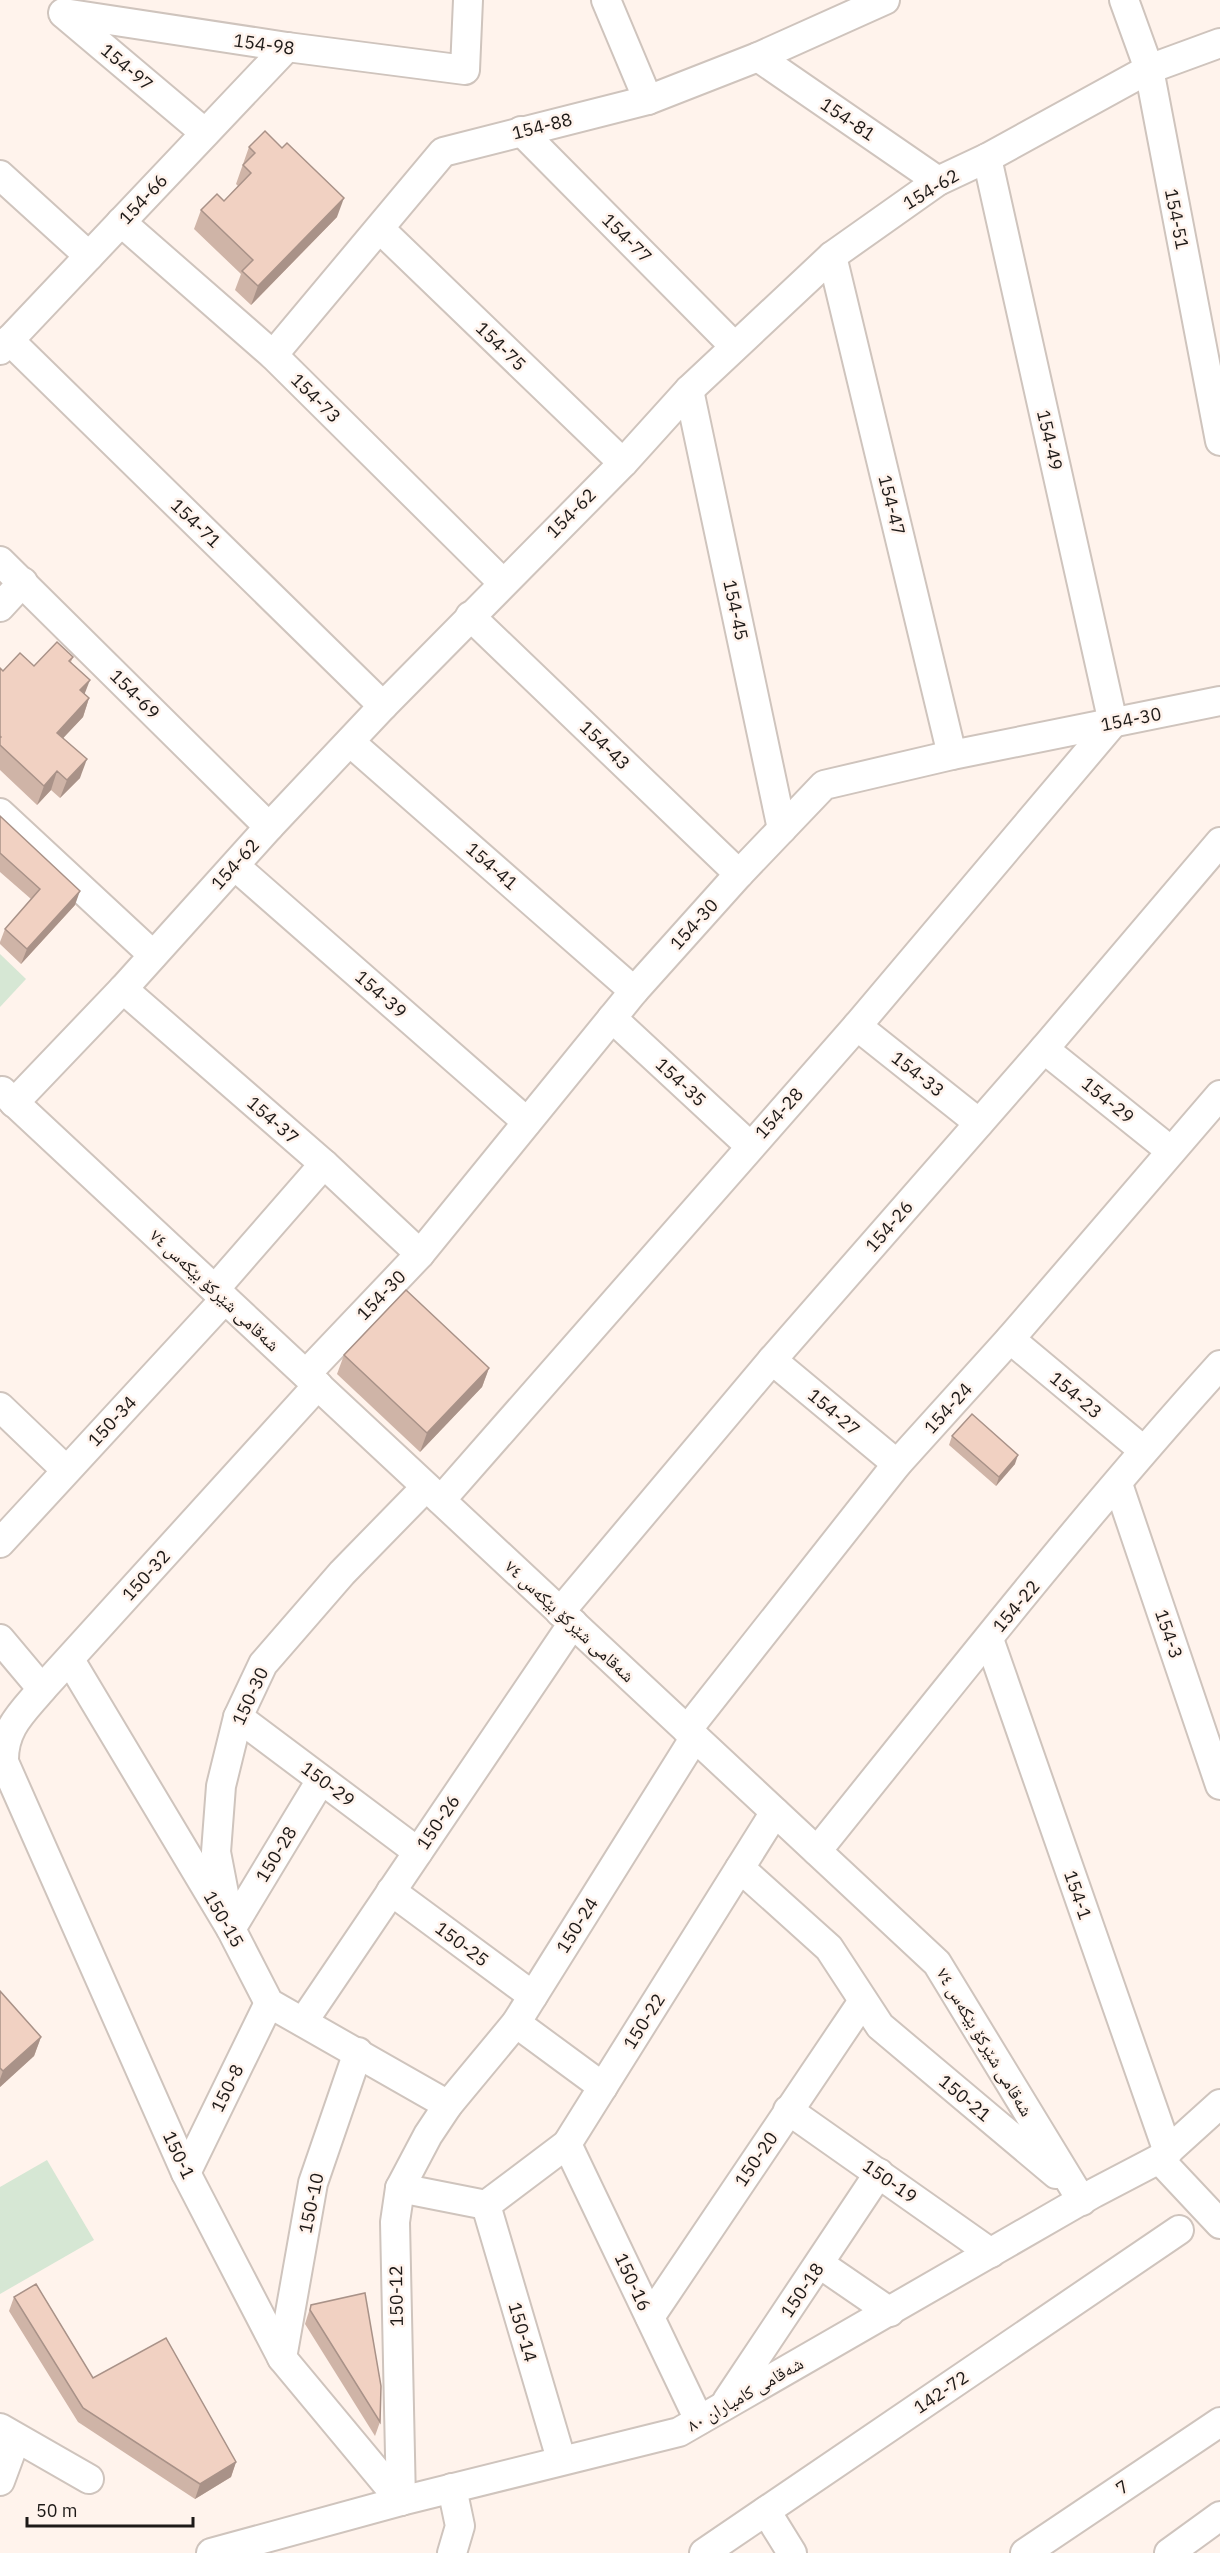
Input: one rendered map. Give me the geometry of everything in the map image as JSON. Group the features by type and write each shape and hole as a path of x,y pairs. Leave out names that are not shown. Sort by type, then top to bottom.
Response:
{"street":[{"name":"154-98","path":"56,7 286,47 465,70 468,0"},
{"path":"606,0 648,100"},
{"name":"154-88","path":"273,355 443,152 648,100 758,57 885,0"},
{"name":"154-51","path":"1124,0 1149,69 1215,396 1220,441"},
{"name":"154-97","path":"56,7 205,133"},
{"name":"154-62","path":"7,1096 123,989 269,827 502,582 622,463 689,390 832,255 938,181 987,158 1149,69 1220,43"},
{"name":"154-66","path":"5,345 286,47"},
{"name":"154-81","path":"758,57 938,181"},
{"name":"154-77","path":"521,131 734,346"},
{"name":"154-49","path":"987,158 1113,723"},
{"path":"0,175 89,256"},
{"name":"154-73","path":"121,222 273,355 502,582"},
{"name":"154-75","path":"380,229 622,463"},
{"name":"154-47","path":"832,255 952,755"},
{"name":"154-71","path":"5,345 383,706"},
{"name":"154-45","path":"689,390 782,829"},
{"name":"154-69","path":"0,561 269,827"},
{"path":"0,607 23,582"},
{"name":"154-43","path":"470,616 739,874"},
{"name":"154-30","path":"312,1380 420,1254 634,991 739,874 824,785 952,755 1220,701"},
{"name":"154-28","path":"433,1493 857,1026 1113,723"},
{"name":"154-41","path":"350,742 634,991"},
{"path":"775,796 824,785"},
{"path":"0,813 153,955"},
{"name":"154-26","path":"567,1617 772,1360 1044,1049 1220,842"},
{"name":"154-39","path":"235,866 527,1122"},
{"name":"154-37","path":"123,989 324,1164 420,1254"},
{"name":"154-35","path":"612,1018 750,1146"},
{"name":"154-33","path":"857,1026 979,1123"},
{"name":"154-29","path":"1044,1049 1171,1151"},
{"name":"154-24","path":"691,1734 897,1464 1010,1339 1220,1095"},
{"name":"شەقامی شێرکۆ بێکەس ٧٤","path":"7,1096 937,1963 1078,2195"},
{"name":"150-34","path":"0,1543 220,1294 324,1164"},
{"name":"154-23","path":"1010,1339 1143,1450"},
{"name":"154-27","path":"772,1360 897,1464"},
{"name":"154-22","path":"817,1851 1118,1484 1143,1450 1220,1365"},
{"name":"150-32","path":"11,1777 4,1762 6,1738 11,1727 312,1380"},
{"path":"0,1407 66,1470"},
{"name":"154-3","path":"1118,1484 1220,1785"},
{"name":"150-30","path":"231,1929 216,1852 221,1786 238,1717 263,1664 342,1573 433,1493"},
{"name":"150-26","path":"303,2022 418,1852 567,1617"},
{"path":"0,1639 42,1689"},
{"name":"154-1","path":"989,1639 1163,2155"},
{"name":"150-15","path":"70,1660 231,1929 269,2002"},
{"name":"150-29","path":"238,1717 418,1852"},
{"name":"150-24","path":"448,2105 516,2023 691,1734"},
{"name":"150-1","path":"11,1777 186,2173 282,2358 401,2501"},
{"name":"150-28","path":"231,1929 321,1779"},
{"name":"150-22","path":"486,2205 567,2144 776,1812"},
{"name":"150-21","path":"740,1868 829,1948 879,2025 1078,2195"},
{"name":"150-25","path":"391,1891 533,1996"},
{"name":"150-20","path":"650,2317 863,2001"},
{"path":"269,2002 448,2105"},
{"name":"150-8","path":"186,2173 269,2002"},
{"path":"516,2023 603,2087"},
{"name":"150-10","path":"282,2358 313,2184 358,2052"},
{"name":"شەقامی کامیاران ٨٠","path":"212,2553 561,2459 679,2432 991,2253 1078,2195 1163,2155 1220,2104"},
{"name":"150-12","path":"401,2501 394,2222 400,2188 428,2135 448,2105"},
{"name":"150-19","path":"788,2110 991,2253"},
{"name":"150-16","path":"567,2144 699,2420"},
{"path":"1163,2155 1220,2224"},
{"name":"150-18","path":"724,2406 879,2173"},
{"path":"400,2188 486,2205"},
{"name":"150-14","path":"486,2205 561,2459"},
{"name":"142-72","path":"704,2553 1179,2230"},
{"path":"820,2264 890,2312"},
{"name":"7","path":"1025,2553 1220,2422"},
{"path":"0,2481 8,2433 89,2479"},
{"path":"452,2488 460,2526 452,2553"},
{"path":"766,2511 792,2553"},
{"path":"1168,2553 1220,2517"}],"green space":[{"path":"0,954 26,979 0,1007"},
{"path":"47,2160 94,2240 0,2294 0,2187"}],"building":[{"path":"265,131 282,148 287,143 344,198 258,286 242,271 253,260 201,210 217,194 224,201 251,173 243,165 255,153 249,147"},
{"path":"57,642 73,657 69,661 90,680 80,690 89,698 57,733 87,759 67,780 57,771 44,786 0,745 0,668 3,671 20,653 34,666"},
{"path":"0,816 80,891 27,949 5,929 40,889 0,853"},
{"path":"406,1290 489,1368 427,1433 344,1355"},
{"path":"972,1414 1018,1455 999,1477 952,1436"},
{"path":"0,1991 41,2037 3,2071 0,2068"},
{"path":"36,2284 93,2378 166,2338 236,2462 200,2484 83,2408 14,2297"},
{"path":"365,2293 381,2386 380,2422 310,2310 311,2305"}]}
